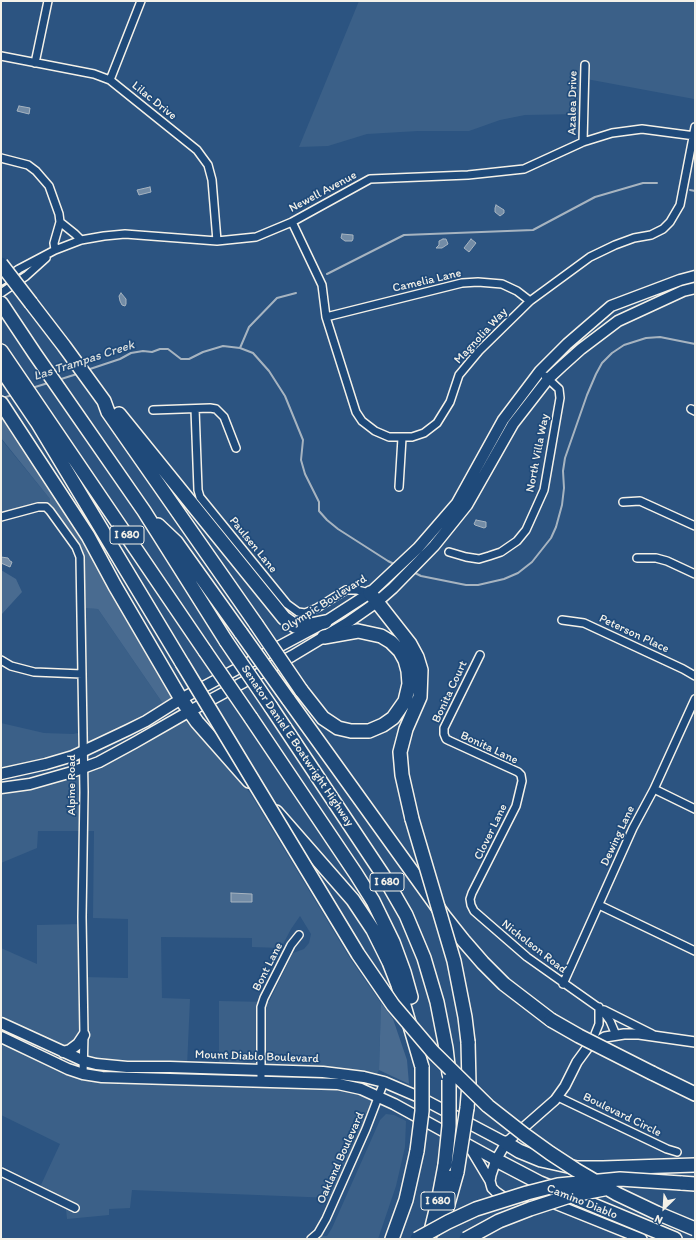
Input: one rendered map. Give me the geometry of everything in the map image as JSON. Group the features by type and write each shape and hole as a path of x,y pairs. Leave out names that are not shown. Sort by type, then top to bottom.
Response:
{"highway":[{"path":"1,264 104,401 108,412 323,718 338,728 351,731 369,731 383,726 393,718 405,701 409,684 408,671 405,660 400,651 380,636 358,631 324,637"},
{"name":"Senator Daniel E Boatwright Highway","path":"1,303 34,354 144,511 226,641 379,868 406,915 424,958 437,1002 446,1048 449,1080 449,1126 445,1165 438,1202 425,1238"},
{"name":"Senator Daniel E Boatwright Highway","path":"1,351 5,366 251,718 356,874 387,929 399,958 412,1002 419,1035 422,1067 422,1111 417,1151 406,1200 392,1239"},
{"path":"104,401 115,409 284,618 289,623 301,627 324,622"},
{"path":"1,403 88,536 115,586 181,699 197,722 337,881 364,915 382,948 398,985 422,1067"},
{"path":"42,420 182,663 358,954 394,1005 433,1052 488,1106 516,1129 576,1170 617,1194 695,1229"},
{"path":"144,511 176,542 444,916 483,963 504,984 551,1020 579,1036 695,1094"},
{"path":"373,597 410,644 417,657 421,670 420,697 406,729 400,752 402,775 412,819 454,961 465,1017 468,1042 469,1084 467,1108 457,1172 446,1211 425,1238"},
{"path":"506,1143 541,1160 577,1168 695,1165"},
{"path":"496,1160 540,1183 675,1239"},
{"path":"425,1238 448,1222 476,1209 511,1197 547,1188 574,1183 620,1178 695,1184"},
{"path":"466,1239 516,1214 573,1195 627,1186 681,1183"}],"main road":[{"name":"Olympic Boulevard","path":"1,774 56,761 83,751 140,724 181,699 324,622 394,588 457,503 502,420 540,371 567,344 611,306 680,280 695,276"},
{"name":"Olympic Boulevard","path":"1,788 30,784 99,762 292,656 347,623 373,597 382,581 423,550 467,505 513,424 548,379 580,349 618,321 683,291 695,288"},
{"name":"Mount Diablo Boulevard","path":"1,1023 84,1061 105,1066 262,1070 327,1073 364,1077 384,1082 419,1097 506,1143"},
{"path":"63,1052 70,1050 78,1044 84,1035"},
{"name":"Mount Diablo Boulevard","path":"1,1037 68,1069 83,1074 102,1077 338,1084 361,1089 379,1097 496,1160"}],"street":[{"path":"35,63 48,1"},
{"path":"110,80 141,1"},
{"name":"Lilac Drive","path":"1,56 94,74 110,80 197,150 208,165 212,180 217,241"},
{"name":"Azalea Drive","path":"583,142 585,65"},
{"name":"Magnolia Way","path":"292,222 322,285 326,317 356,412 362,421 375,431 389,437 412,437 424,433 436,423 450,402 459,375 479,351 530,301 590,257 621,243 652,234 663,229 670,222 680,205 695,127"},
{"name":"Newell Avenue","path":"1,281 19,268 55,250 81,240 104,236 125,234 217,241 256,237 292,222 370,179 468,175 524,169 583,142 612,133 642,129 694,136"},
{"path":"1,158 28,165 36,170 49,186 57,204 60,222 54,243 55,250"},
{"path":"60,222 81,240"},
{"name":"Newell Avenue","path":"1,293 26,276 55,250"},
{"name":"Camelia Lane","path":"326,317 462,283 478,282 502,284 518,291 530,301"},
{"name":"North Villa Way","path":"449,552 479,559 501,552 516,541 526,530 544,490 560,398 559,389 540,371"},
{"name":"Paulsen Lane","path":"194,409 198,490 200,497 287,604 298,612 305,613 318,608 346,590 357,590 373,597"},
{"path":"153,410 216,409 224,417 236,448"},
{"path":"399,487 402,438"},
{"path":"623,502 640,501 695,526"},
{"name":"Alpine Road","path":"1,518 38,507 46,507 76,546 80,557 83,751 83,1074"},
{"path":"637,558 656,558 667,561 695,574"},
{"name":"Peterson Place","path":"562,620 584,623 695,676"},
{"name":"Bonita Court","path":"446,739 444,728 480,655"},
{"path":"1,660 11,666 34,672 82,674"},
{"name":"Dewing Lane","path":"563,984 633,828 654,789 695,699"},
{"name":"Bonita Lane","path":"446,739 518,772 522,778"},
{"name":"Clover Lane","path":"472,893 516,806 522,785 522,778"},
{"path":"654,789 695,809"},
{"name":"Nicholson Road","path":"472,893 470,905 474,911 527,957 563,984 599,1007 658,1037"},
{"path":"599,905 695,950"},
{"name":"Bont Lane","path":"262,1082 261,1007 264,998 291,945 299,935"},
{"path":"490,1181 492,1169 506,1143 558,1097 581,1055 591,1044 599,1024 599,1007"},
{"name":"Nicholson Road","path":"599,1007 610,1021 616,1034"},
{"path":"591,1044 605,1037 616,1034 632,1034 695,1042"},
{"name":"Oakland Boulevard","path":"311,1239 318,1233 326,1219 379,1097 384,1082"},
{"name":"Boulevard Circle","path":"558,1097 667,1149 677,1152"},
{"name":"Camino Diablo","path":"469,1145 476,1154 492,1188 503,1196 510,1198 525,1196 540,1198 642,1239"},
{"path":"1,1172 75,1208"}],"shaded area":[{"path":"359,1 695,1 694,99 581,78 579,114 525,115 500,120 469,131 418,131 367,134 328,146 299,147"},
{"path":"19,106 30,108 29,114 17,111"},
{"path":"150,187 151,192 139,195 137,190"},
{"path":"496,205 504,210 504,213 500,216 495,212"},
{"path":"342,234 353,235 352,241 345,241 341,238"},
{"path":"446,239 448,244 442,248 436,248 439,245 439,241"},
{"path":"471,239 476,243 469,252 464,248"},
{"path":"121,293 126,299 125,306 122,305 120,301 119,296"},
{"path":"1,403 181,699 166,708 98,609 81,608 80,557 50,511 50,499 1,438"},
{"path":"1,439 50,499 50,511 46,507 1,517"},
{"path":"476,520 486,522 486,527 484,528 475,525"},
{"path":"1,557 8,558 12,562 10,567 1,563"},
{"path":"1,570 16,579 22,592 1,615"},
{"path":"81,608 98,609 166,708 83,751 1,774 1,723 44,733 73,734 83,732"},
{"path":"183,714 250,793 351,960 381,1003 379,1070 374,1079 219,1069 219,1001 269,1002 293,953 304,949 309,943 311,934 300,916 281,948 252,947 252,938 161,937 162,998 190,999 187,1067 84,1061 84,1036 70,1050 1,1023 1,948 37,964 37,925 83,924 83,977 128,978 128,919 93,918 94,831 38,831 37,848 1,863 1,788 72,772"},
{"path":"231,893 252,894 252,902 231,902"},
{"path":"381,1003 393,1019 407,1060 409,1084 379,1070"},
{"path":"1,1037 83,1074 338,1084 379,1097 332,1198 132,1190 130,1208 109,1209 109,1215 67,1219 65,1198 40,1187 60,1144 1,1115"},
{"path":"386,1114 394,1115 406,1121 405,1147 396,1186 378,1239 311,1239 315,1236 327,1236 332,1228 380,1120"}],"waterway":[{"path":"327,274 404,235 533,230 595,197 643,183 657,183"},
{"path":"690,190 695,191"},
{"path":"240,348 249,327 277,298 296,293"},
{"name":"Las Trampas Creek","path":"413,572 421,576 466,585 478,585 504,579 518,573 532,562 551,538 556,527 562,505 565,458 587,395 602,363 612,353 624,345 646,338 660,337 695,344"},
{"name":"Las Trampas Creek","path":"87,370 120,359 131,353 143,351 152,352 160,349 168,349 181,359 189,359 203,352 223,346 240,348 253,353 269,371 285,396 303,440 301,460 305,474 319,502 319,511 338,529 396,565"},
{"name":"Las Trampas Creek","path":"58,380 77,374"},
{"name":"Las Trampas Creek","path":"32,388 48,383"},
{"name":"Las Trampas Creek","path":"3,398 12,395"}]}
